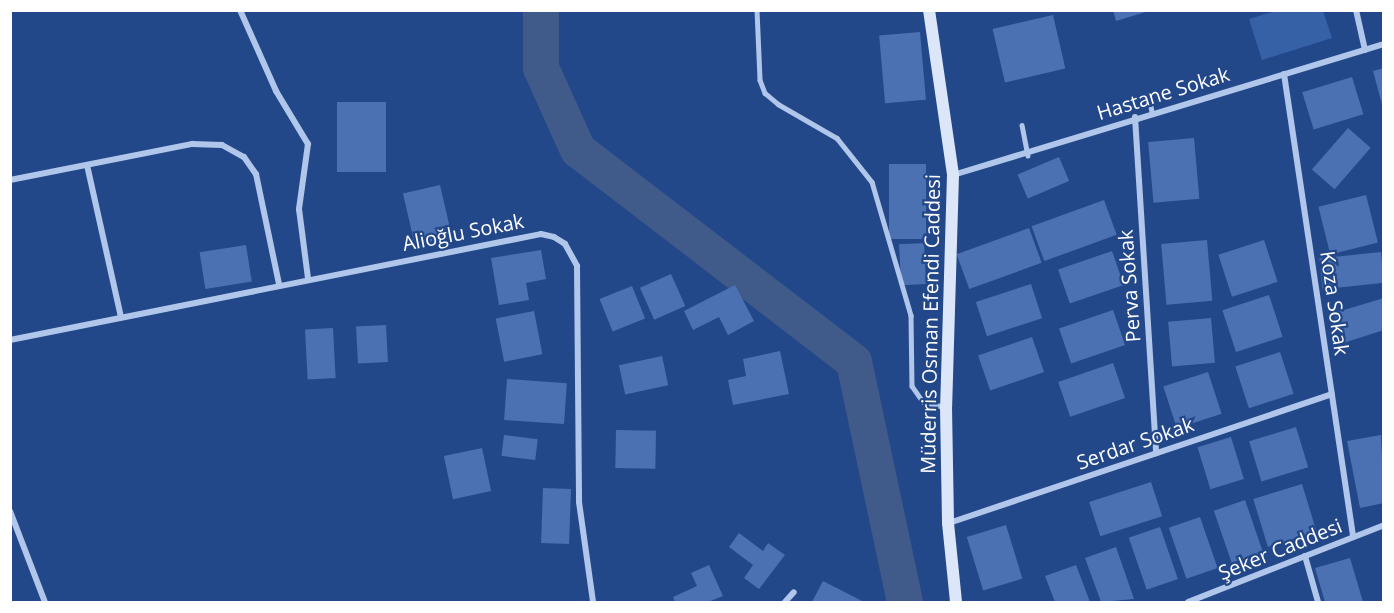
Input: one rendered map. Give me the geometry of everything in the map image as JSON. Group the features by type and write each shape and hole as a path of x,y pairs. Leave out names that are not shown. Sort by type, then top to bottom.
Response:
{"main road":[{"name":"Müderris Osman Efendi Caddesi","path":"929,10 954,175 946,407 948,524 956,603"}],"street":[{"path":"240,10 276,91 308,144 299,209 308,278"},
{"path":"1356,10 1365,50"},
{"name":"Hastane Sokak","path":"954,175 1028,155 1135,117 1383,44"},
{"name":"Koza Sokak","path":"1284,74 1353,537"},
{"name":"Perva Sokak","path":"1135,117 1156,453"},
{"path":"10,180 192,144 222,145 235,152 256,174 279,284"},
{"path":"87,165 121,317"},
{"name":"Alioğlu Sokak","path":"10,339 308,278 541,234 565,244 577,266 579,502 593,603"},
{"name":"Serdar Sokak","path":"948,524 1332,394"},
{"path":"10,511 45,603"},
{"name":"Şeker Caddesi","path":"1188,603 1383,525"},
{"path":"1305,556 1318,603"},
{"path":"785,603 794,592"}],"lane":[{"path":"757,10 760,80 765,93 778,104 837,138 872,182 911,315 912,386 923,402 946,407"},
{"path":"1149,94 1152,112"},
{"path":"1022,125 1028,155"}],"shaded area":[{"path":"1275,11 1323,11 1332,38 1262,60 1249,19"}],"building":[{"path":"1113,10 1149,10 1149,11 1116,21"},
{"path":"1053,15 1065,69 1005,83 993,29"},
{"path":"920,32 926,100 885,103 879,36"},
{"path":"1384,68 1384,108 1383,108 1373,71"},
{"path":"1352,77 1363,114 1314,129 1302,92"},
{"path":"337,102 386,102 386,172 337,172"},
{"path":"1348,128 1371,148 1335,189 1312,170"},
{"path":"1194,138 1199,199 1153,203 1148,142"},
{"path":"1059,157 1069,181 1028,199 1018,175"},
{"path":"889,164 926,164 926,239 889,239"},
{"path":"440,185 452,237 415,245 403,194"},
{"path":"1366,195 1378,243 1330,254 1318,207"},
{"path":"1104,200 1117,235 1044,261 1032,226"},
{"path":"1029,228 1042,263 969,289 957,254"},
{"path":"1207,240 1212,301 1166,305 1161,244"},
{"path":"1264,240 1278,282 1232,297 1218,255"},
{"path":"924,243 926,284 901,285 899,244"},
{"path":"246,245 252,282 205,289 200,252"},
{"path":"541,250 546,279 526,283 529,300 499,305 491,258"},
{"path":"1112,251 1124,285 1070,304 1058,270"},
{"path":"1381,252 1384,283 1323,289 1319,258"},
{"path":"671,274 685,306 654,320 640,288"},
{"path":"1031,284 1042,318 987,336 976,302"},
{"path":"735,285 754,321 728,335 719,317 693,330 684,311"},
{"path":"632,286 645,318 613,332 600,299"},
{"path":"1269,295 1283,337 1236,352 1222,310"},
{"path":"1384,298 1384,330 1343,343 1334,313"},
{"path":"1113,310 1125,345 1071,364 1059,329"},
{"path":"534,311 542,354 504,362 496,318"},
{"path":"1211,318 1215,363 1172,367 1168,322"},
{"path":"386,325 388,362 358,364 356,327"},
{"path":"333,328 336,378 308,379 305,329"},
{"path":"1032,337 1044,372 990,391 978,356"},
{"path":"780,351 789,394 733,405 728,380 746,376 743,359"},
{"path":"1280,352 1294,394 1249,408 1235,367"},
{"path":"662,356 668,385 625,394 619,365"},
{"path":"1113,363 1125,398 1070,417 1058,382"},
{"path":"1208,372 1222,414 1177,428 1163,387"},
{"path":"507,379 567,383 564,424 504,420"},
{"path":"1296,427 1308,467 1261,481 1249,441"},
{"path":"616,430 656,431 655,469 615,468"},
{"path":"504,435 538,439 535,460 501,456"},
{"path":"1381,435 1384,503 1360,508 1347,441"},
{"path":"1231,437 1244,479 1210,489 1198,447"},
{"path":"482,448 491,491 453,499 444,456"},
{"path":"1151,482 1162,516 1100,536 1089,502"},
{"path":"1302,484 1317,532 1268,547 1253,499"},
{"path":"543,488 571,489 569,544 541,543"},
{"path":"1245,500 1263,552 1232,563 1214,511"},
{"path":"1200,517 1218,568 1186,579 1169,528"},
{"path":"1006,525 1022,579 983,591 967,537"},
{"path":"1160,527 1178,579 1147,590 1129,538"},
{"path":"739,533 763,551 768,543 785,555 759,589 744,578 753,565 729,547"},
{"path":"1116,547 1134,599 1101,602 1085,558"},
{"path":"1350,558 1363,602 1325,602 1315,568"},
{"path":"709,565 723,596 708,602 675,602 673,597 697,586 691,573"},
{"path":"1076,565 1090,602 1055,602 1045,576"},
{"path":"823,581 864,602 812,602"}],"waterway":[{"path":"541,10 541,68 578,150 854,362 905,602"}]}
